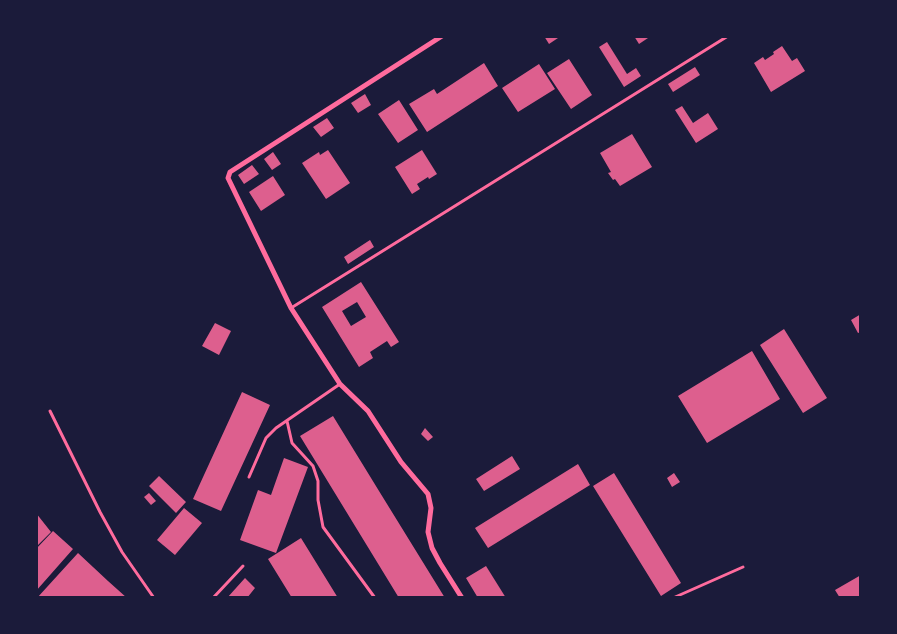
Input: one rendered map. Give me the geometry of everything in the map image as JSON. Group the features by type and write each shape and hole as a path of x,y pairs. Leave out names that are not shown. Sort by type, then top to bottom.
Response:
{"street":[{"path":"442,36 230,172 228,178 291,308 340,384 368,411 401,462 428,494 431,508 428,532 432,548 462,598"}],"lane":[{"path":"291,308 728,36"},
{"path":"249,477 266,438 276,428 340,384"},
{"path":"50,411 122,552 154,598"},
{"path":"287,421 292,443 313,466 318,481 318,500 323,526 375,598"},
{"path":"213,598 243,566"},
{"path":"673,598 744,567"}],"building":[{"path":"544,36 561,36 549,44"},
{"path":"634,36 651,36 639,44"},
{"path":"607,42 627,74 636,68 641,76 624,87 599,47"},
{"path":"782,46 792,61 797,58 805,71 771,92 754,63 763,57 765,60"},
{"path":"569,59 592,95 571,109 547,73"},
{"path":"484,63 498,86 427,132 409,104 434,89 437,94"},
{"path":"539,64 555,89 518,112 502,88"},
{"path":"695,67 700,75 673,92 668,84"},
{"path":"365,94 371,105 358,113 351,103"},
{"path":"399,100 418,130 398,143 378,114"},
{"path":"682,106 693,123 708,113 718,129 696,143 675,110"},
{"path":"327,118 334,128 321,137 313,127"},
{"path":"632,134 652,167 620,186 608,173 611,172 600,153"},
{"path":"328,150 350,183 326,199 302,163 319,152 320,155"},
{"path":"422,150 437,174 417,184 420,189 412,194 395,167"},
{"path":"273,152 281,164 272,170 264,159"},
{"path":"252,165 259,174 244,184 238,175"},
{"path":"273,176 285,195 261,211 249,192"},
{"path":"370,240 374,247 348,264 344,257"},
{"path":"361,282 399,342 391,347 387,341 370,352 373,358 359,367 322,307","holes":["357,302 366,317 351,326 342,311"]},
{"path":"861,314 861,332 858,333 851,320"},
{"path":"215,323 231,331 219,355 202,346"},
{"path":"784,329 827,398 803,413 760,345"},
{"path":"752,351 780,399 707,443 678,396"},
{"path":"242,392 270,405 221,511 193,499"},
{"path":"333,416 445,598 399,598 300,436"},
{"path":"425,428 433,437 428,441 421,434"},
{"path":"512,456 520,469 484,491 476,479"},
{"path":"284,458 308,467 276,553 240,540 258,490 271,495"},
{"path":"578,464 590,485 488,548 475,528"},
{"path":"614,473 681,583 661,596 593,486"},
{"path":"674,473 680,482 672,487 667,478"},
{"path":"159,476 186,502 176,513 149,486"},
{"path":"149,493 156,501 151,505 144,497"},
{"path":"184,508 202,523 175,555 157,540"},
{"path":"36,513 51,532 36,547"},
{"path":"53,531 73,549 36,591 36,549"},
{"path":"301,538 338,598 292,598 268,559"},
{"path":"78,553 108,581 127,598 37,598"},
{"path":"486,566 506,598 478,598 466,578"},
{"path":"861,575 861,598 840,598 835,590"},
{"path":"245,578 255,588 247,598 227,598"}]}
